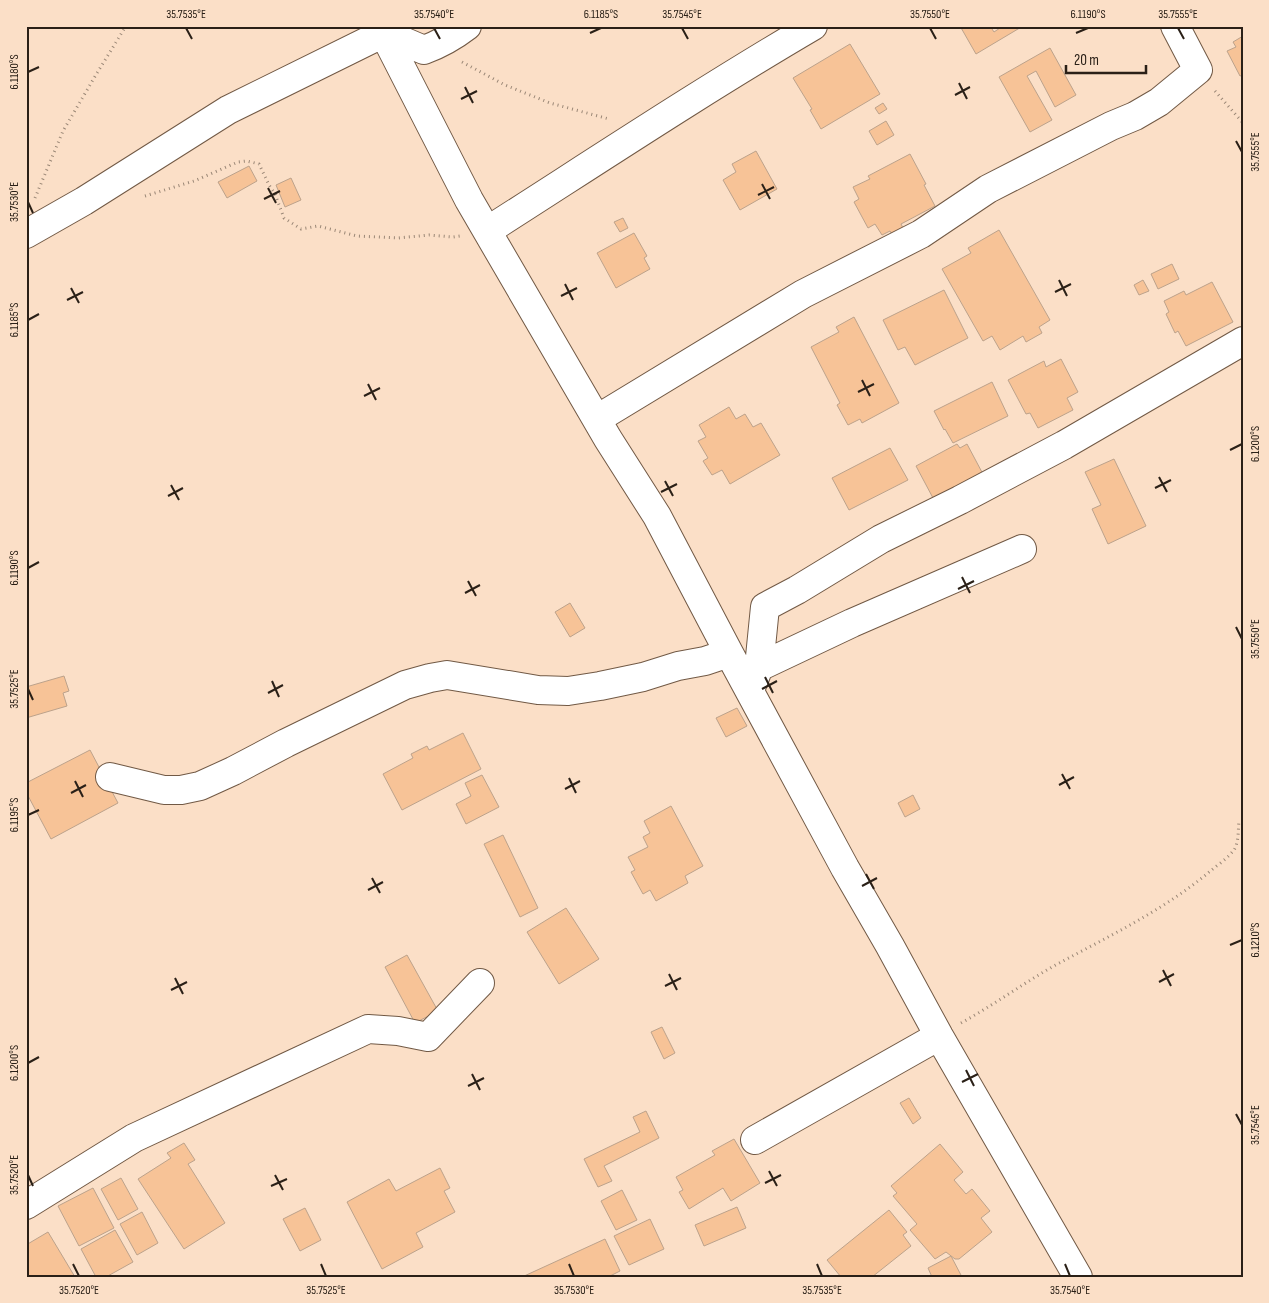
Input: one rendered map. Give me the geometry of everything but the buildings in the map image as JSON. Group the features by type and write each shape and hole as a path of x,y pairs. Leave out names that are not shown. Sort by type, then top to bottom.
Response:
{"street":[{"path":"382,30 424,50 455,35 467,26"},
{"path":"487,231 651,126 813,26"},
{"path":"596,419 803,294 921,234 988,189 1111,126 1135,116 1159,102 1198,70 1175,26"},
{"path":"382,30 469,200 596,419 656,516 729,653 754,678 845,868 1078,1277"},
{"path":"26,234 84,201 228,110 382,30"},
{"path":"754,678 765,607 797,590 881,539 1064,445 1243,341"},
{"path":"754,678 852,623 1022,549"},
{"path":"110,776 164,790 181,790 200,786 405,685 430,678 448,675 538,690 568,691 600,686 678,666 705,662 729,653"},
{"path":"26,1205 134,1138 368,1029 398,1031 428,1037 480,983"},
{"path":"755,1140 939,1036"}],"path":[{"path":"30,204 63,131 126,26"},
{"path":"433,47 506,85 550,103 630,124 651,126"},
{"path":"1198,70 1223,102 1243,123"},
{"path":"138,198 194,181 238,162 247,161 259,164 275,194 284,218 301,229 318,226 357,236 398,238 429,235 453,237 487,231"},
{"path":"939,1036 1028,981 1124,928 1190,888 1234,850 1240,820"}]}
